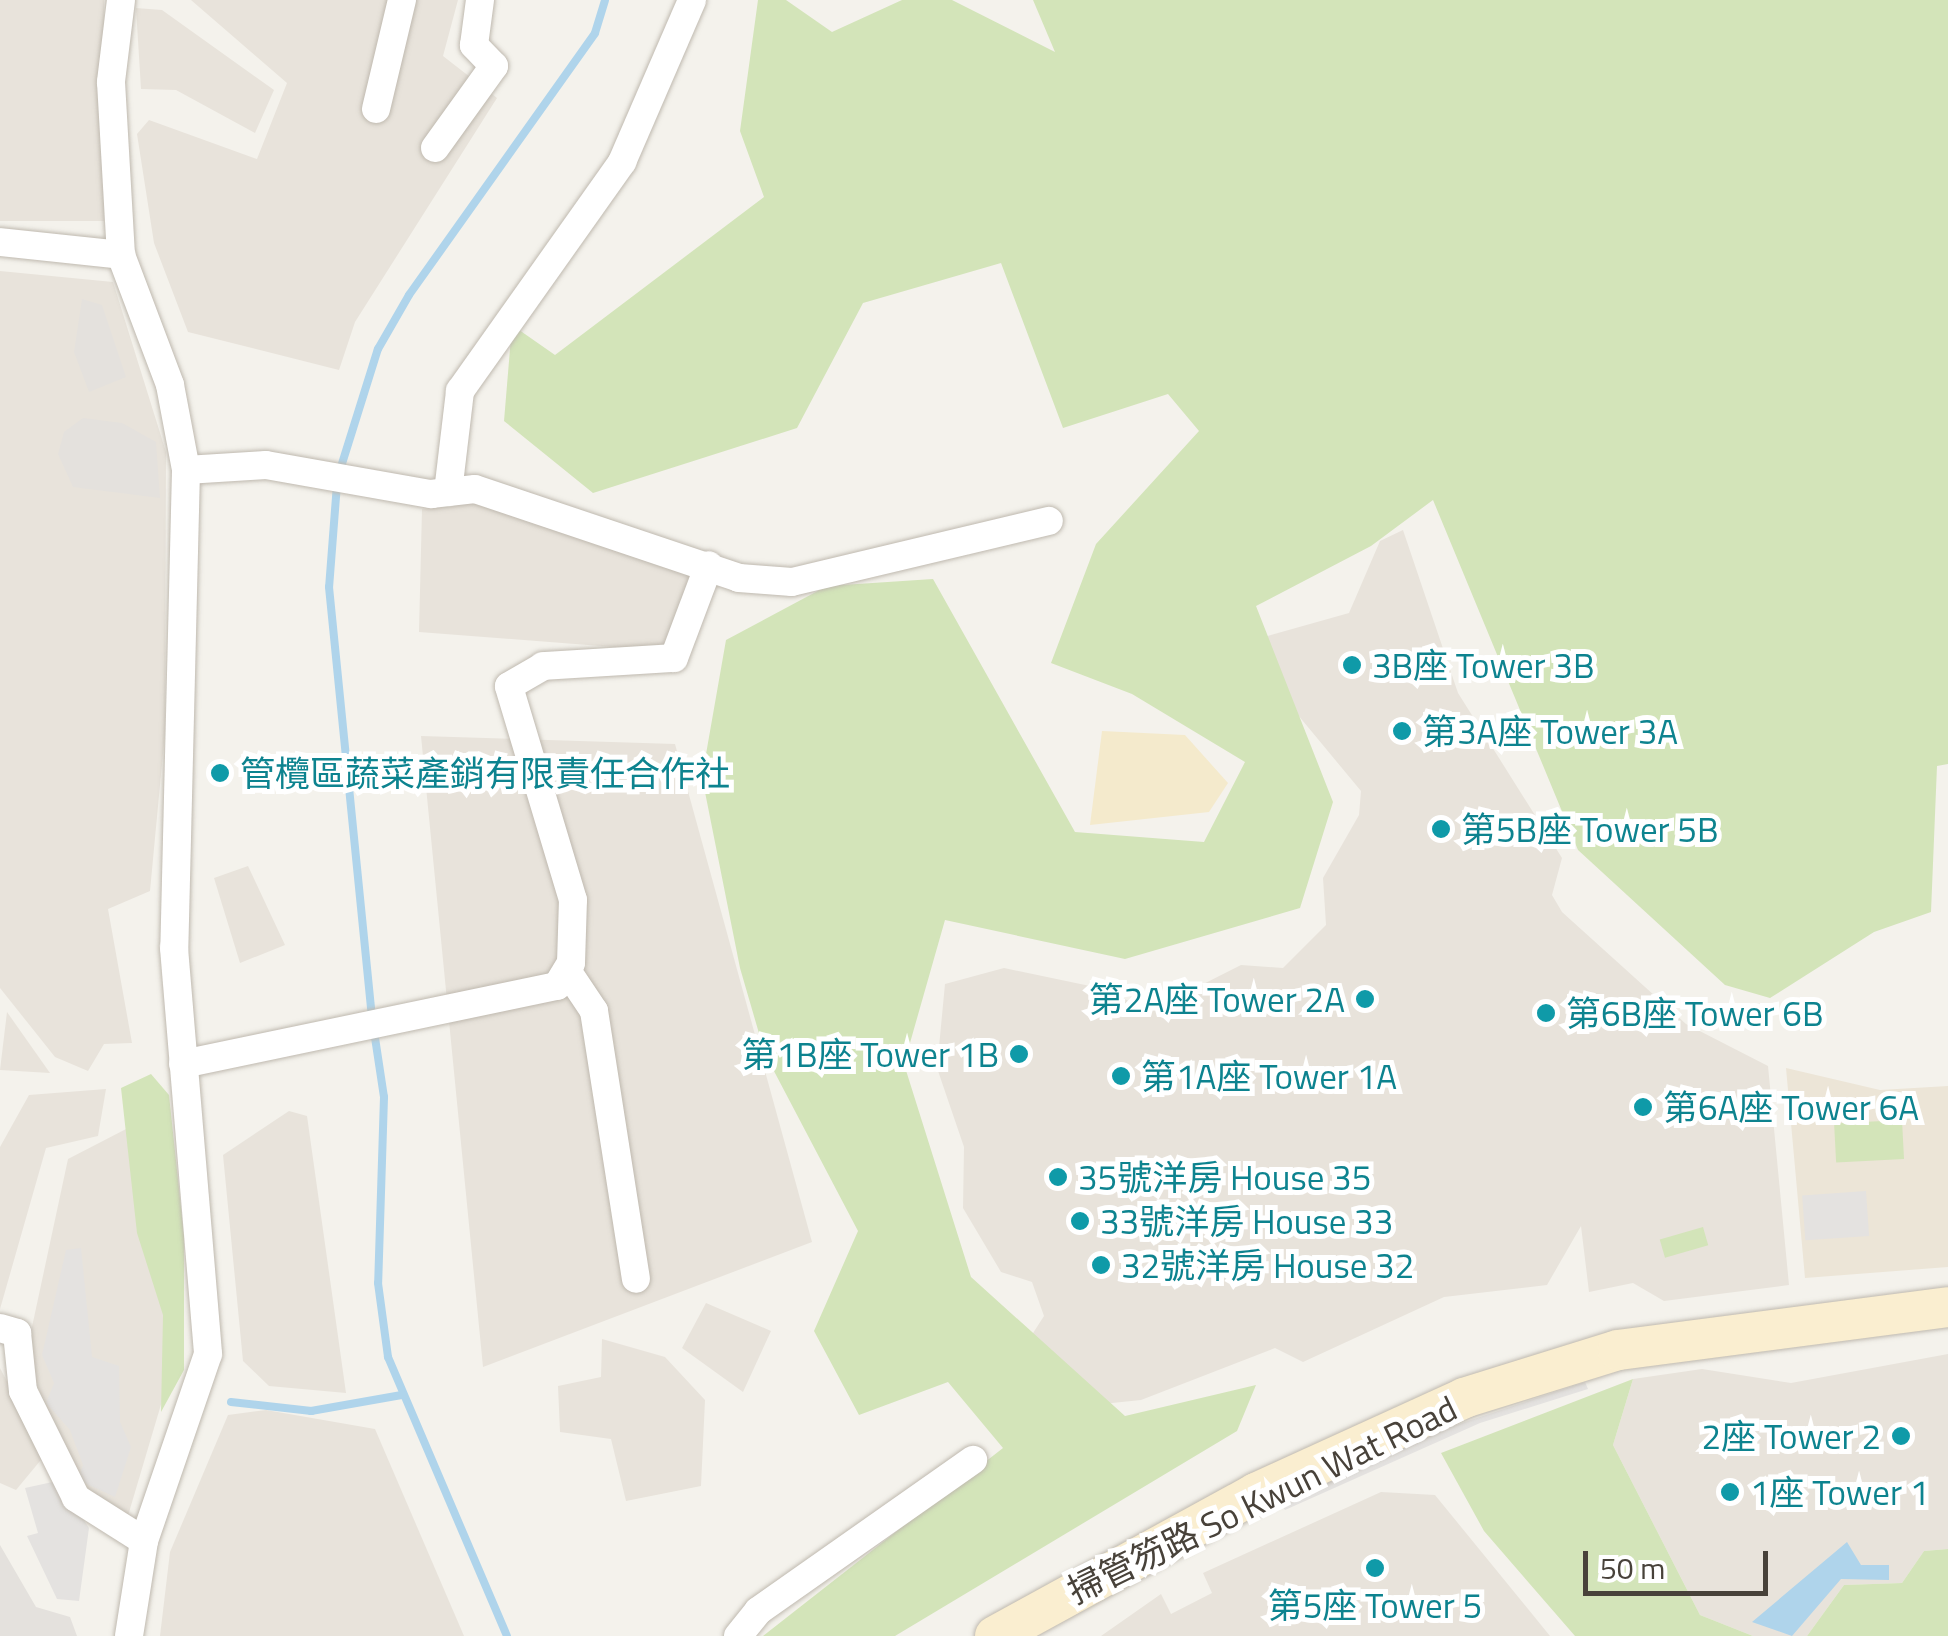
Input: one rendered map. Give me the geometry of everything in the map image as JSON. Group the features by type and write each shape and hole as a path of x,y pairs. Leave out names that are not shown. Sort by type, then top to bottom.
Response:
{"street":[{"path":"120,0 111,82 121,255 170,385 186,470 174,948 207,1358 144,1541 129,1636"},
{"path":"376,110 402,0"},
{"path":"434,148 494,66 474,45 480,0"},
{"path":"448,492 460,391 622,162 692,0"},
{"path":"0,242 121,255"},
{"path":"186,470 232,463 448,492 475,488 740,578 792,582 1049,521"},
{"path":"636,1278 594,1011 568,972 572,900 509,686 532,668 674,658 709,565"},
{"path":"183,1064 350,1028 535,998 568,972"},
{"name":"掃管笏路 So Kwun Wat Road","path":"995,1636 1335,1455 1531,1375 1692,1336 1948,1308"},
{"path":"0,1328 17,1332 23,1391 76,1498 144,1541"},
{"path":"738,1636 758,1611 974,1460"}],"shaded area":[{"path":"0,0 104,0 104,221 0,221"},
{"path":"191,0 458,0 443,56 497,98 355,322 339,370 188,332 154,243 137,134 149,120 257,159 287,83"},
{"path":"136,8 162,10 274,90 255,133 176,90 141,89"},
{"path":"0,271 113,282 166,452 165,732 150,891 108,909 132,1043 104,1044 88,1071 55,1057 0,988"},
{"path":"82,299 102,305 126,377 89,392 74,352"},
{"path":"83,418 122,423 156,442 160,498 73,487 58,454 64,432"},
{"path":"478,501 694,577 665,651 419,632 422,509"},
{"path":"1403,530 1458,693 1562,858 1552,895 1562,912 1686,1024 1768,1066 1789,1285 1664,1301 1633,1283 1589,1292 1581,1226 1547,1285 1444,1297 1303,1362 1275,1348 1141,1400 979,1417 1044,1316 1032,1282 1001,1272 963,1208 964,1147 937,1068 945,984 1004,968 1109,990 1148,1012 1241,965 1283,968 1326,925 1323,878 1359,815 1361,791 1239,644 1349,613 1380,541"},
{"path":"421,736 675,744 812,1242 483,1367"},
{"path":"248,866 285,945 240,963 214,878"},
{"path":"7,1012 50,1073 0,1070"},
{"path":"1786,1068 1880,1090 1948,1086 1948,1267 1805,1278"},
{"path":"106,1089 98,1136 46,1148 0,1309 0,1147 29,1095"},
{"path":"289,1111 307,1116 346,1393 269,1386 243,1361 223,1155"},
{"path":"159,1112 176,1354 127,1519 76,1490 26,1355 68,1159"},
{"path":"1866,1191 1869,1236 1805,1240 1802,1195"},
{"path":"81,1248 92,1357 119,1366 120,1422 131,1447 115,1497 78,1480 83,1465 70,1430 46,1403 54,1383 42,1355 66,1250"},
{"path":"706,1303 771,1331 743,1392 682,1348"},
{"path":"602,1339 665,1357 705,1400 701,1486 626,1501 611,1439 560,1432 558,1386 601,1377"},
{"path":"1948,1354 1948,1549 1924,1551 1902,1583 1844,1585 1807,1636 1753,1636 1700,1615 1613,1445 1633,1379 1702,1369 1791,1383"},
{"path":"0,1368 45,1455 16,1490 0,1483"},
{"path":"1585,1382 1588,1389 1480,1423 1285,1510 1281,1504 1450,1427"},
{"path":"266,1410 375,1429 464,1636 160,1636 170,1552 228,1415"},
{"path":"57,1481 89,1528 79,1601 57,1599 27,1536 38,1533 25,1488"},
{"path":"1381,1492 1435,1495 1550,1636 1101,1636 1161,1594 1171,1614 1212,1593 1203,1573"},
{"path":"0,1545 36,1607 70,1617 77,1636 0,1636"}],"green space":[{"path":"758,0 786,0 832,32 902,0 952,0 1055,52 1033,0 1948,0 1948,764 1937,766 1931,912 1874,932 1770,998 1725,985 1578,850 1433,500 1371,546 1256,606 1333,802 1300,908 1125,959 945,920 904,1064 971,1277 1125,1416 1256,1385 1237,1431 895,1636 763,1636 1003,1448 948,1382 859,1415 814,1331 858,1231 765,1054 740,968 702,777 726,640 827,586 933,579 1075,832 1204,842 1245,762 1132,694 1051,663 1096,544 1199,431 1168,394 1063,428 1001,263 863,303 797,428 593,493 504,421 512,325 555,355 764,197 740,131"},
{"path":"151,1074 169,1095 184,1236 184,1370 161,1412 163,1315 137,1233 121,1088"},
{"path":"1902,1120 1904,1159 1836,1163 1834,1124"},
{"path":"1703,1227 1708,1245 1665,1258 1660,1239"},
{"path":"1633,1379 1613,1445 1700,1615 1753,1636 1575,1636 1484,1531 1441,1453"},
{"path":"1948,1549 1948,1636 1807,1636 1844,1585 1902,1583 1924,1551"}],"sand":[{"path":"1102,731 1185,735 1228,783 1209,812 1090,825"}],"water":[{"path":"1847,1542 1861,1565 1889,1565 1889,1580 1841,1579 1792,1636 1752,1622"}],"waterway":[{"path":"340,470 378,349 409,295 595,33 605,0"},
{"path":"337,484 329,587 372,1017"},
{"path":"374,1031 384,1097 378,1283 388,1357 507,1636"},
{"path":"231,1402 311,1411 402,1395"}],"place":[{"name":"3B座 Tower 3B","path":"1352,665"},
{"name":"第3A座 Tower 3A","path":"1402,731"},
{"name":"管欖區蔬菜產銷有限責任合作社","path":"220,773"},
{"name":"第5B座 Tower 5B","path":"1441,829"},
{"name":"第2A座 Tower 2A","path":"1365,999"},
{"name":"第6B座 Tower 6B","path":"1546,1013"},
{"name":"第1B座 Tower 1B","path":"1019,1054"},
{"name":"第1A座 Tower 1A","path":"1121,1076"},
{"name":"第6A座 Tower 6A","path":"1643,1107"},
{"name":"35號洋房 House 35","path":"1058,1177"},
{"name":"33號洋房 House 33","path":"1080,1221"},
{"name":"32號洋房 House 32","path":"1101,1265"},
{"name":"2座 Tower 2","path":"1901,1436"},
{"name":"1座 Tower 1","path":"1730,1492"},
{"name":"第5座 Tower 5","path":"1375,1568"}]}
